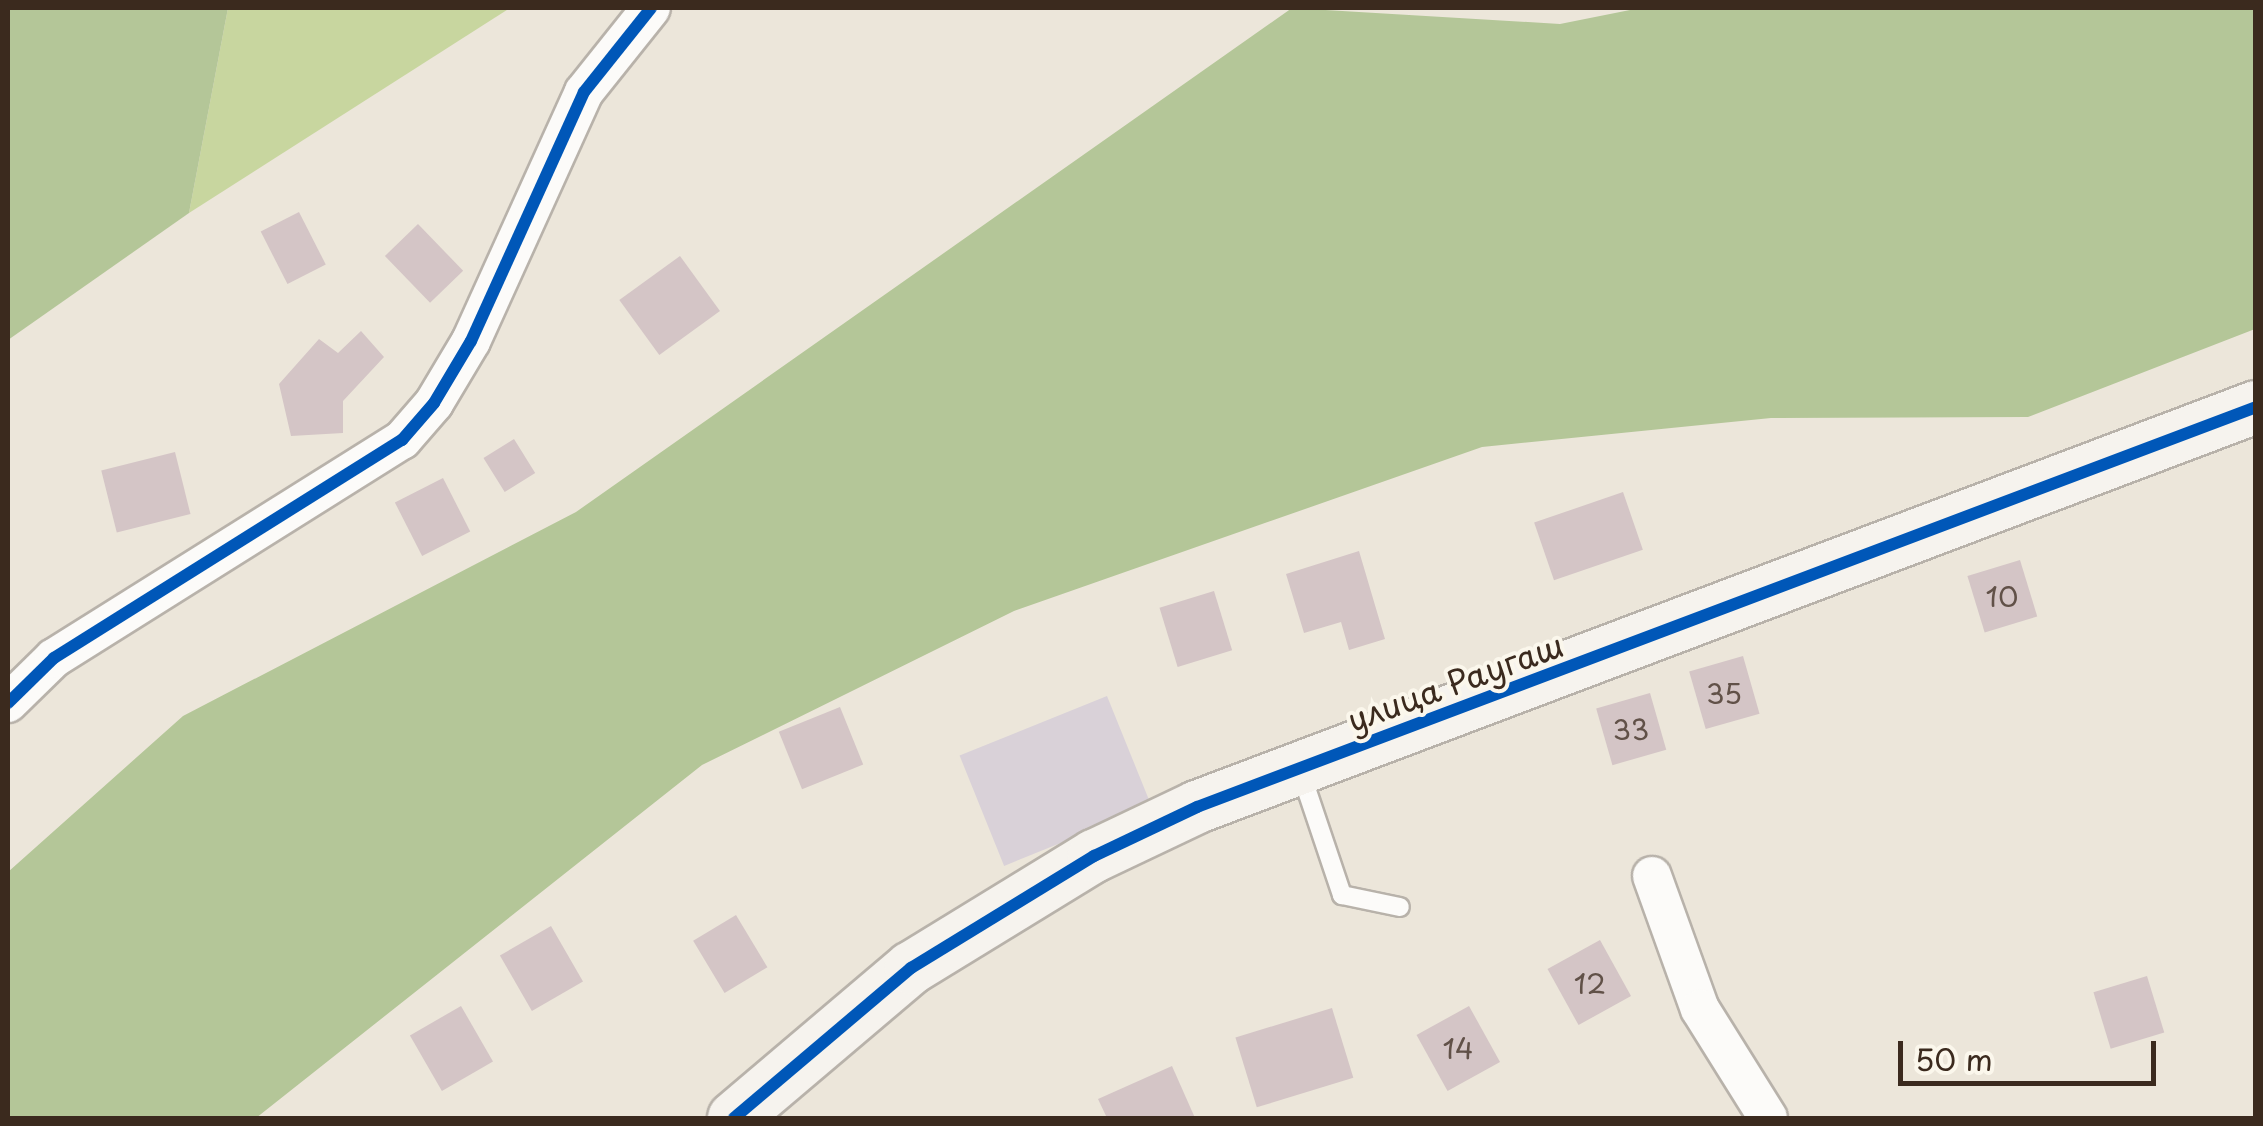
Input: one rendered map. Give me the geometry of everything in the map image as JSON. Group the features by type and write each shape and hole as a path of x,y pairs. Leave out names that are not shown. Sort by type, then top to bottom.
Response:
{"street":[{"path":"8,704 54,658 402,440 434,403 471,341 584,92 651,8"},
{"name":"улица Раугаш","path":"734,1118 911,968 1094,856 1299,768 2256,408"},
{"path":"1652,876 1700,1009 1768,1118"}],"lane":[{"path":"1299,768 1342,895 1400,907"}],"shaded area":[{"path":"1107,696 1152,806 1004,866 960,756"}],"green space":[{"path":"8,8 228,8 189,213 8,340"},
{"path":"228,8 510,8 189,213"},
{"path":"1292,8 1560,24 1640,8 2255,8 2255,329 2028,417 1771,418 1482,447 1014,611 702,765 256,1118 8,1118 8,872 183,716 576,512"}],"building":[{"path":"299,212 326,265 287,284 261,232"},
{"path":"418,224 463,271 430,303 385,256"},
{"path":"680,256 720,311 659,355 619,300"},
{"path":"361,331 384,357 343,401 343,433 291,436 279,384 319,339 338,353"},
{"path":"514,439 535,473 505,492 483,458"},
{"path":"175,452 190,514 117,532 101,470"},
{"path":"443,478 470,531 422,556 395,503"},
{"path":"1623,492 1643,550 1554,580 1534,523"},
{"path":"1359,551 1385,639 1349,650 1341,622 1304,633 1286,574"},
{"path":"2020,560 2037,616 1985,633 1967,576"},
{"path":"1214,591 1232,650 1178,667 1159,608"},
{"path":"1743,656 1760,714 1706,729 1689,671"},
{"path":"1650,693 1666,750 1612,765 1596,708"},
{"path":"840,707 863,764 802,789 779,732"},
{"path":"736,915 767,967 725,993 693,941"},
{"path":"551,926 583,981 532,1011 500,956"},
{"path":"1600,940 1631,996 1579,1025 1548,969"},
{"path":"2147,976 2164,1032 2111,1049 2093,992"},
{"path":"461,1006 493,1061 442,1091 410,1036"},
{"path":"1469,1006 1500,1062 1448,1091 1417,1035"},
{"path":"1332,1008 1353,1078 1257,1107 1235,1038"},
{"path":"1172,1066 1195,1118 1107,1118 1098,1099"}],"cycle path":[{"path":"8,703 54,658 402,440 434,403 471,341 584,92 651,8"},
{"path":"734,1118 911,968 1094,856 1197,807 2256,407"}]}
